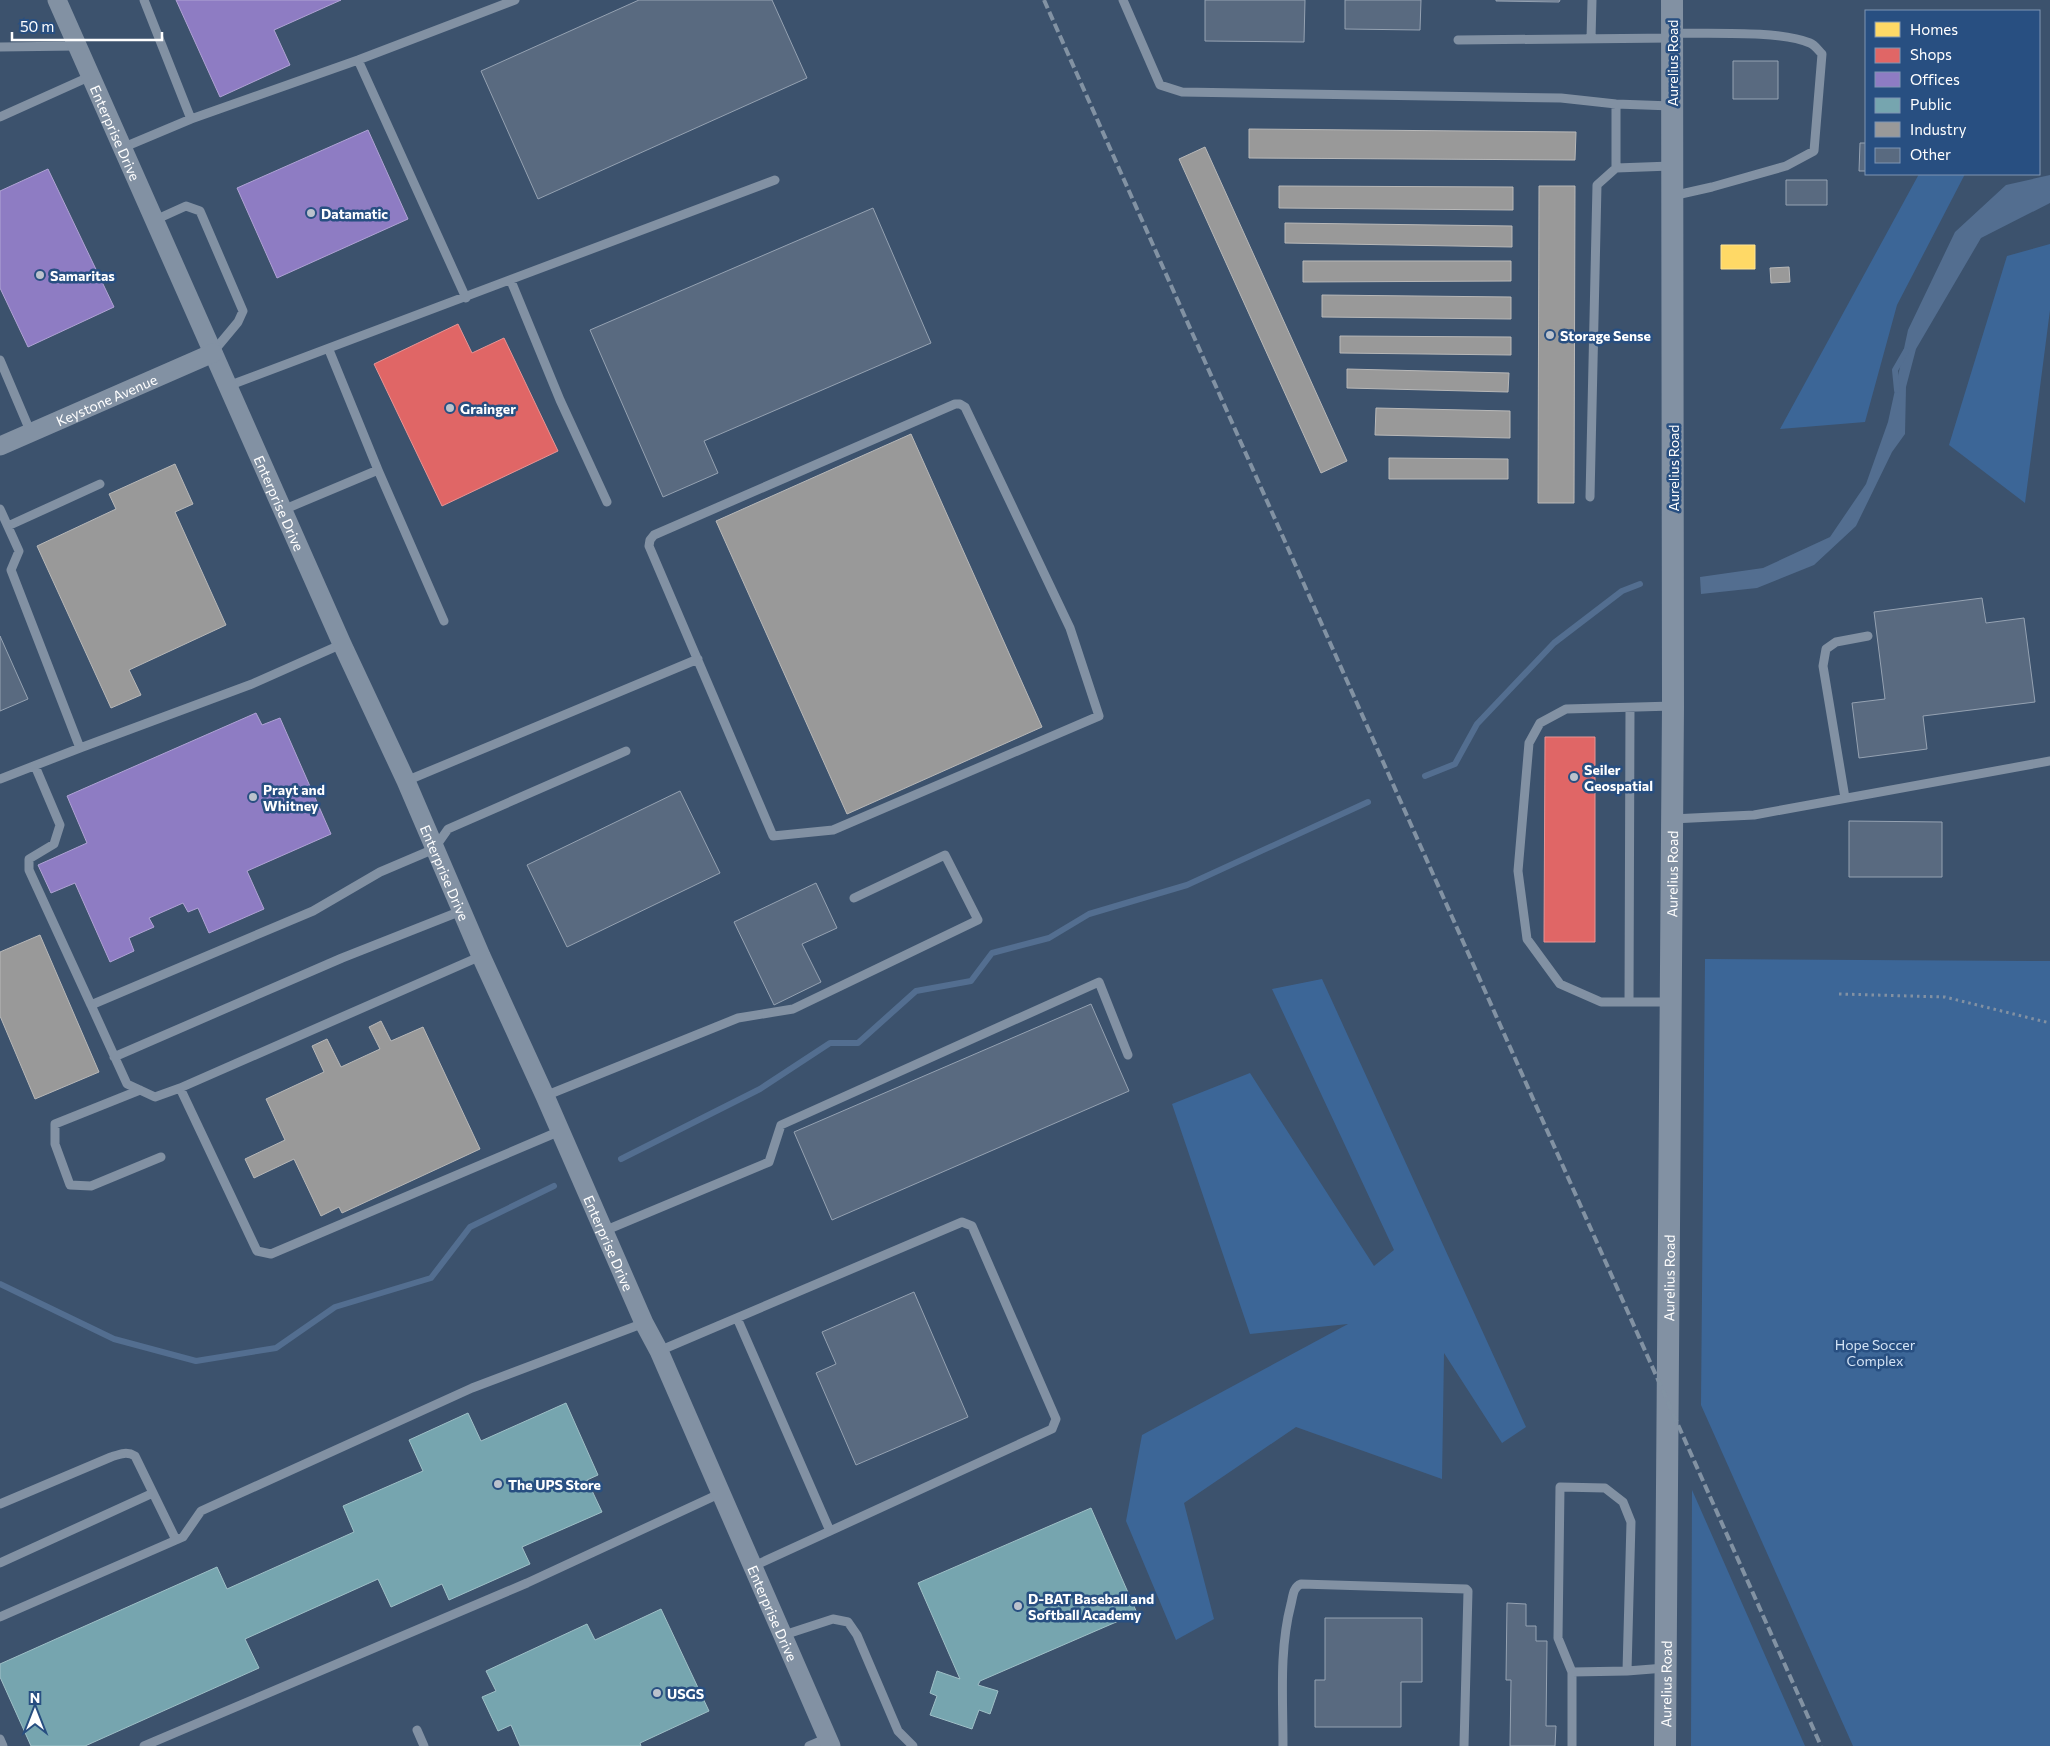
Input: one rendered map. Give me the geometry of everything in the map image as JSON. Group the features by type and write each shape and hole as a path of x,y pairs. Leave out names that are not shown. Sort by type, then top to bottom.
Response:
{"street":[{"name":"Enterprise Drive","path":"57,0 342,644 406,781 461,911 545,1096 644,1323 659,1351 830,1742"},
{"name":"Aurelius Road","path":"1665,1746 1673,706 1672,0"},
{"name":"Keystone Avenue","path":"0,446 213,353"}],"lane":[{"path":"144,0 191,118"},
{"path":"122,148 191,118 358,60 516,0"},
{"path":"1124,0 1160,85 1182,92 1562,98 1616,104 1672,106"},
{"path":"1591,39 1592,0"},
{"path":"1458,40 1765,35 1793,38 1812,44 1822,54 1814,150 1786,166 1672,196"},
{"path":"0,47 77,46"},
{"path":"358,60 466,298"},
{"path":"0,117 91,76"},
{"path":"1616,104 1616,168"},
{"path":"1590,497 1597,185 1616,168 1672,166"},
{"path":"228,386 328,350 775,180"},
{"path":"155,220 186,206 200,211 204,220 243,311 238,322 213,353"},
{"path":"511,281 560,400 607,502"},
{"path":"328,350 444,621"},
{"path":"0,360 31,433"},
{"path":"955,404 960,404 965,407 1070,628 1099,716 833,830 772,836 698,659 649,546 650,540 654,535 955,404"},
{"path":"283,510 378,470"},
{"path":"8,526 100,484"},
{"path":"0,509 19,551 12,570 80,748"},
{"path":"1845,798 1823,666 1826,649 1836,642 1868,636"},
{"path":"0,779 252,684 342,644"},
{"path":"406,781 698,659"},
{"path":"1671,1002 1601,1002 1560,984 1527,939 1518,871 1529,743 1540,723 1566,709 1673,706"},
{"path":"1629,1002 1630,708"},
{"path":"91,1005 313,911 380,872 434,849 448,829 626,751"},
{"path":"1672,819 1754,815 2050,761"},
{"path":"35,766 60,825 54,844 29,859 29,870 127,1084 155,1097 180,1088 481,956"},
{"path":"545,1096 738,1018 793,1009 978,920 945,855 854,898"},
{"path":"114,1057 342,958 461,911"},
{"path":"604,1231 769,1162 781,1125 1099,982 1128,1055"},
{"path":"180,1088 257,1251 271,1254 560,1131"},
{"path":"140,1090 55,1124 55,1144 70,1185 91,1186 161,1157"},
{"path":"659,1351 962,1222 972,1226 980,1243 1056,1419 1052,1429 754,1566"},
{"path":"737,1318 830,1531"},
{"path":"0,1617 183,1537 201,1511 472,1388 644,1323"},
{"path":"0,1504 123,1453 130,1453 135,1456 176,1540"},
{"path":"1572,1746 1572,1672 1558,1638 1560,1487 1605,1488 1623,1502 1631,1522 1627,1671"},
{"path":"0,1563 153,1493"},
{"path":"144,1746 526,1583 721,1493"},
{"path":"1283,1746 1282,1653 1287,1619 1295,1588 1301,1584 1466,1589 1468,1591 1464,1746"},
{"path":"784,1635 833,1619 848,1622 857,1635 898,1731 913,1746"},
{"path":"1572,1672 1666,1668"},
{"path":"417,1730 424,1746"},
{"path":"0,1739 3,1746"},
{"path":"809,1746 830,1742"}],"path":[{"path":"1839,994 1945,997 2050,1023"}],"green space":[{"path":"1918,175 1964,175 1897,305 1865,422 1780,429"},
{"path":"2050,244 2050,310 2025,503 1949,445 2007,256"},
{"name":"Hope Soccer Complex","path":"1705,959 2050,961 2050,1746 1853,1746 1701,1405"},
{"path":"1322,979 1526,1427 1502,1443 1444,1353 1442,1479 1296,1427 1184,1503 1214,1619 1176,1640 1126,1521 1142,1435 1348,1324 1250,1334 1172,1104 1250,1073 1374,1266 1394,1250 1272,989"},
{"path":"1692,1490 1805,1746 1691,1746"}],"shaded area":[{"path":"2050,175 2050,203 1981,238 1916,349 1906,387 1905,434 1892,452 1856,526 1814,565 1757,588 1701,594 1700,577 1763,568 1830,537 1866,484 1888,422 1908,330 1955,232 2006,185"}],"building: Homes":[{"path":"1721,245 1755,245 1755,269 1721,269"}],"building: Shops":[{"path":"458,324 472,353 504,338 558,451 442,506 374,364"},
{"path":"1545,737 1595,737 1595,942 1544,942"}],"building: Offices":[{"path":"176,0 341,0 274,30 290,65 220,97"},
{"path":"368,130 408,219 277,278 237,188"},
{"path":"48,169 114,307 28,347 0,288 0,191"},
{"path":"256,713 262,725 280,718 331,834 247,871 264,909 209,933 198,908 188,912 183,903 149,918 154,927 129,938 134,951 110,962 75,883 51,893 38,865 87,843 67,796"}],"building: Public":[{"path":"566,1403 598,1475 587,1480 602,1512 522,1547 530,1564 449,1600 442,1584 391,1607 378,1579 245,1639 259,1668 85,1746 31,1746 0,1677 0,1664 217,1567 227,1589 354,1532 343,1506 423,1471 409,1440 468,1413 481,1441"},
{"path":"1091,1508 1137,1613 980,1681 978,1685 998,1691 990,1714 979,1710 972,1729 930,1715 937,1696 930,1693 937,1671 960,1679 918,1583"},
{"path":"661,1609 709,1711 640,1743 641,1746 520,1746 511,1725 498,1731 482,1697 496,1691 486,1671 587,1624 595,1640"}],"building: Industry":[{"path":"1249,129 1576,132 1575,160 1249,158"},
{"path":"1205,147 1347,461 1321,473 1179,159"},
{"path":"1279,186 1513,187 1513,210 1279,208"},
{"path":"1539,186 1575,186 1574,503 1538,503"},
{"path":"1285,223 1512,226 1512,247 1285,243"},
{"path":"1303,261 1511,261 1511,281 1303,282"},
{"path":"1789,267 1790,282 1771,283 1770,268"},
{"path":"1322,295 1511,297 1511,319 1322,317"},
{"path":"1340,336 1511,337 1511,355 1340,353"},
{"path":"1347,369 1509,373 1508,392 1347,388"},
{"path":"1376,408 1510,411 1510,438 1375,435"},
{"path":"911,434 1042,727 847,814 716,521"},
{"path":"1389,458 1508,459 1508,479 1389,479"},
{"path":"175,464 193,504 175,512 226,625 129,670 141,695 111,708 37,546 116,509 109,494"},
{"path":"40,935 99,1072 35,1099 0,1016 0,952"},
{"path":"381,1021 391,1041 423,1027 480,1149 342,1213 339,1207 321,1216 294,1159 254,1178 245,1159 285,1140 266,1099 324,1072 312,1046 327,1039 341,1067 380,1049 369,1027"}],"building: Other":[{"path":"639,0 772,0 807,78 538,199 481,71"},
{"path":"1205,0 1305,0 1304,42 1205,41"},
{"path":"1345,0 1421,0 1420,30 1345,29"},
{"path":"1496,0 1560,0 1559,2"},
{"path":"1733,61 1778,61 1778,99 1733,99"},
{"path":"1860,143 1865,143 1865,171 1859,171"},
{"path":"1786,180 1827,180 1827,205 1786,205"},
{"path":"873,208 931,343 704,441 718,473 663,497 590,330"},
{"path":"1982,598 1986,623 2024,618 2035,702 1923,716 1927,749 1859,758 1852,703 1885,699 1874,612"},
{"path":"0,636 28,699 0,711"},
{"path":"680,791 720,873 567,947 527,865"},
{"path":"1849,821 1942,822 1942,877 1849,877"},
{"path":"816,883 837,928 802,944 821,982 774,1005 734,922"},
{"path":"1091,1004 1129,1091 832,1220 794,1132"},
{"path":"914,1292 968,1417 856,1465 816,1373 836,1364 822,1332"},
{"path":"1507,1603 1526,1604 1526,1626 1536,1626 1536,1641 1547,1641 1546,1726 1556,1726 1555,1746 1510,1746 1511,1680 1506,1680"},
{"path":"1325,1618 1422,1618 1422,1682 1401,1682 1401,1727 1315,1727 1315,1680 1325,1680"}],"waterway":[{"path":"1897,390 1895,370 1906,351"},
{"path":"1425,776 1455,764 1477,724 1554,643 1622,591 1640,584"},
{"path":"621,1159 760,1089 830,1043 858,1043 916,991 971,981 992,953 1049,938 1089,914 1187,885 1368,802"},
{"path":"0,1284 114,1339 196,1361 276,1348 335,1307 431,1278 470,1227 554,1186"}],"railway":[{"path":"1044,0 1821,1746"}],"place":[{"name":"Datamatic","path":"311,213"},
{"name":"Samaritas","path":"40,275"},
{"name":"Storage Sense","path":"1550,335"},
{"name":"Grainger","path":"450,408"},
{"name":"Seiler Geospatial","path":"1574,777"},
{"name":"Prayt and Whitney","path":"253,797"},
{"name":"The UPS Store","path":"498,1484"},
{"name":"D-BAT Baseball and Softball Academy","path":"1018,1606"},
{"name":"USGS","path":"657,1693"}]}
